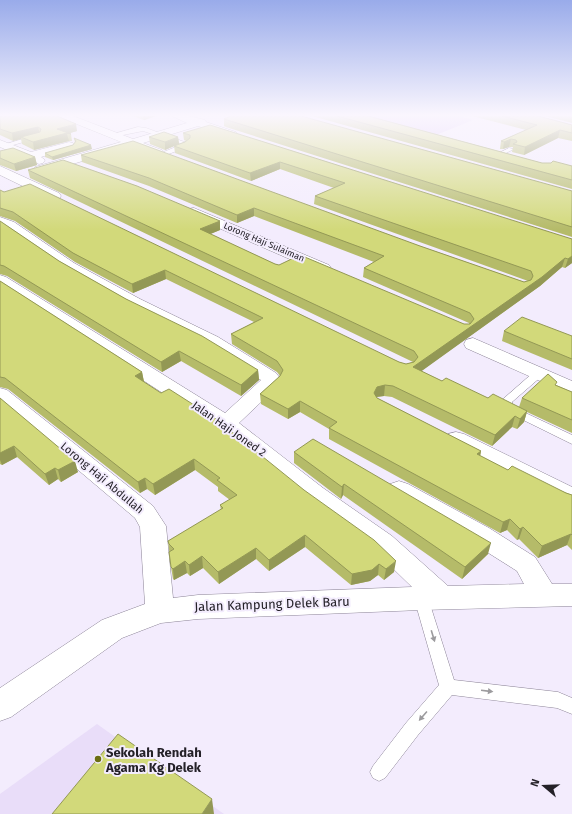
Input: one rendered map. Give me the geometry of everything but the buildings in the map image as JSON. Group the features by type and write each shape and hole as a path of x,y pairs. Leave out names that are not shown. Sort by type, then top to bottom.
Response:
{"street":[{"path":"25,154 58,164 86,170"},
{"path":"30,156 37,154"},
{"path":"5,176 58,164 92,154"},
{"path":"162,154 184,161"},
{"path":"5,176 70,204"},
{"name":"Lorong Haji Sulaiman","path":"180,206 339,274"},
{"path":"0,221 9,225 68,266 134,303 211,341 269,377 272,380 226,424"},
{"name":"Jalan Haji Joned 2","path":"0,280 226,424 314,494 383,544 432,598"},
{"path":"473,344 572,388"},
{"name":"Lorong Haji Abdullah","path":"0,394 84,461 144,512 153,526 160,611"},
{"path":"441,431 572,497"},
{"path":"378,478 480,535 526,564 558,595"},
{"name":"Jalan Kampung Delek Baru","path":"0,706 112,629 160,611 198,607 558,595"}],"lane":[{"path":"539,373 507,401 507,405 509,409 572,440"},
{"path":"432,598 448,686"},
{"path":"448,686 558,700 572,706"},
{"path":"379,772 412,728 448,686"}],"shaded area":[{"name":"Sekolah Rendah Agama Kg Delek","path":"97,724 224,814 0,814 0,794"}],"place":[{"name":"Sekolah Rendah Agama Kg Delek","path":"98,759"}]}
